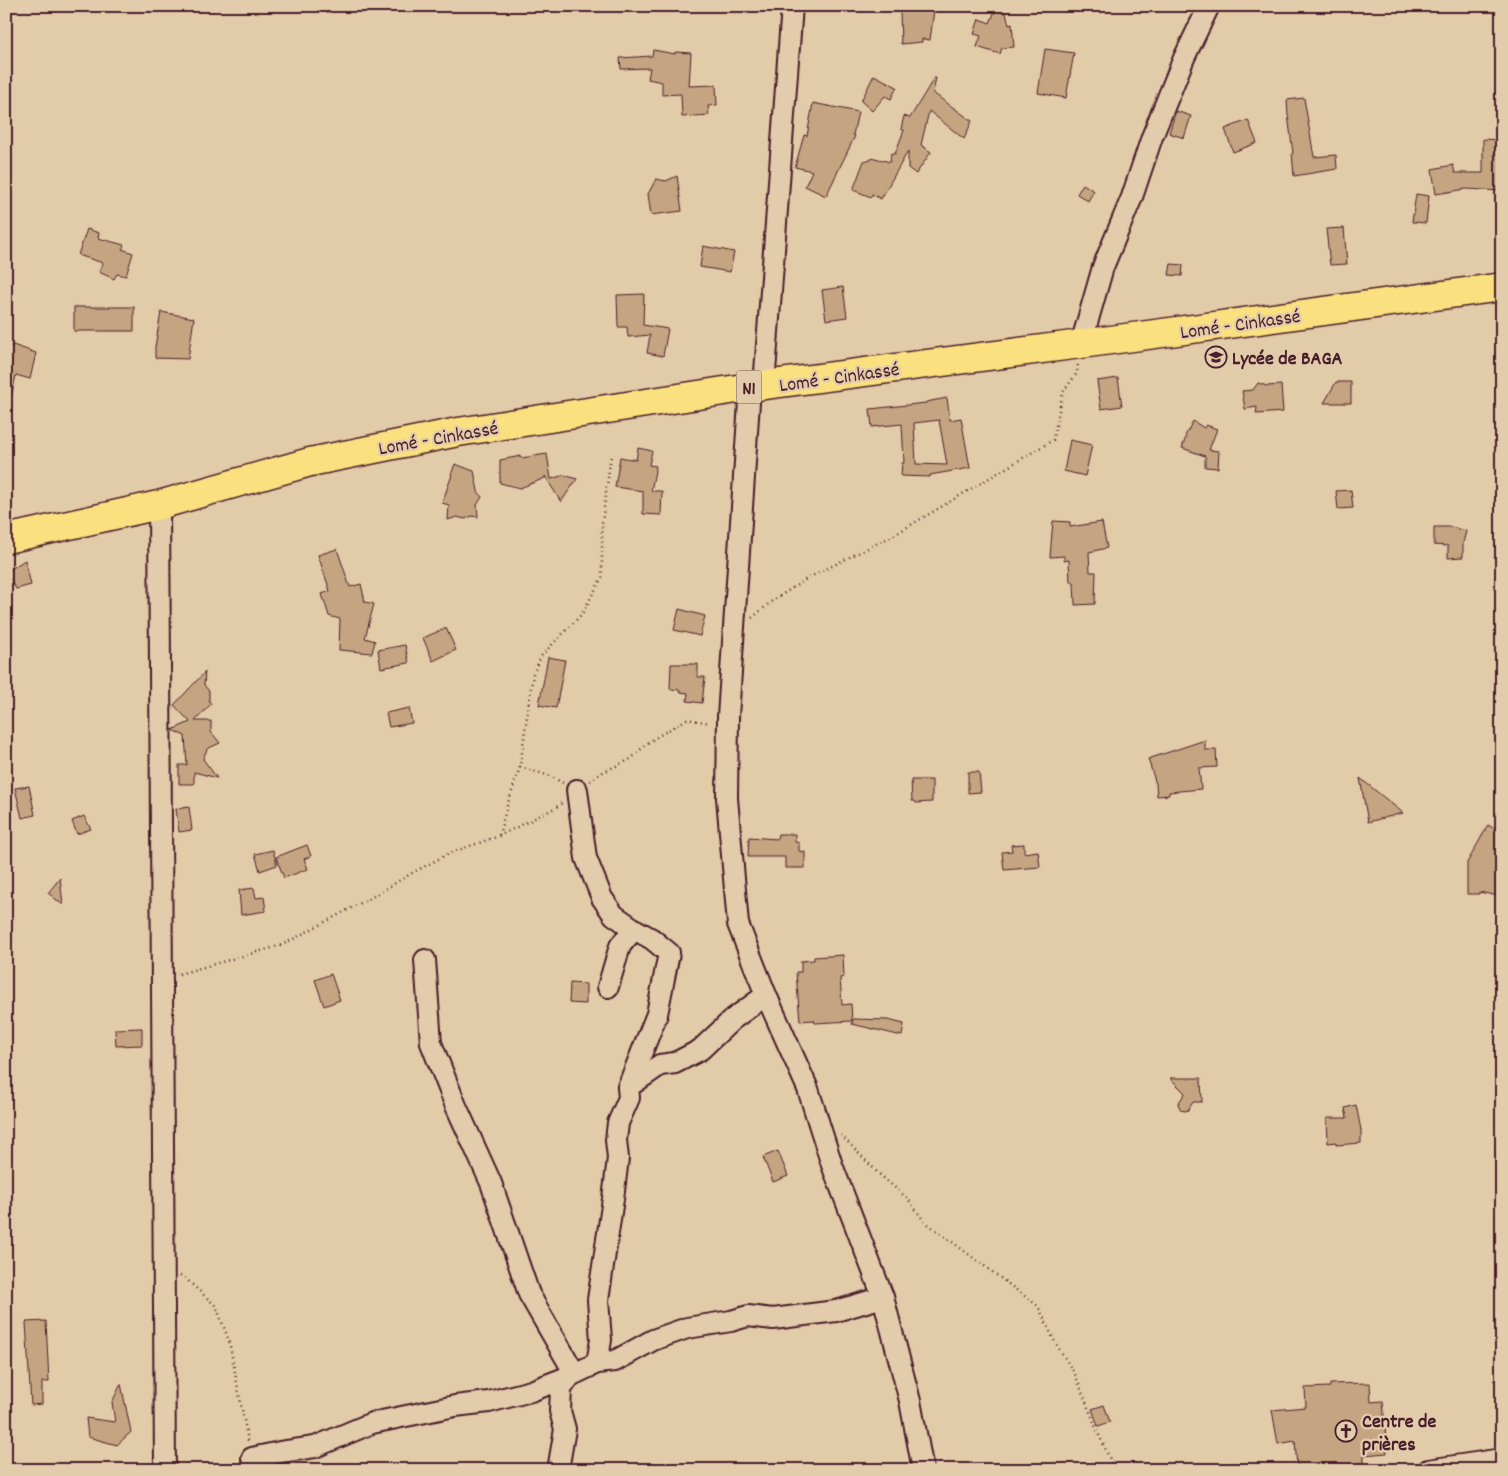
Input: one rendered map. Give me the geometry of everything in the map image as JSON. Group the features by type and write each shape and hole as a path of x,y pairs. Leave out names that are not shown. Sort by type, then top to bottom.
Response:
{"highway":[{"name":"Lomé - Cinkassé","path":"6,539 159,505 310,462 458,432 757,386 1502,287"}],"street":[{"path":"792,6 733,633 728,717 727,798 738,924 766,996 808,1090 832,1165 883,1297 910,1401 924,1470"},
{"path":"1081,344 1103,267 1132,197 1152,137 1184,58 1209,6"},
{"path":"159,505 165,1470"},
{"path":"578,790 586,858 602,898 614,915 652,939 669,953 657,1014 628,1087 629,1098 618,1123 616,1140 618,1158 614,1199 598,1300 600,1340 597,1362"},
{"path":"608,987 620,946 634,929"},
{"path":"425,960 431,1043 456,1106 491,1183 529,1294 571,1367 570,1376 561,1389 560,1411 564,1429 558,1470"},
{"path":"628,1087 660,1065 675,1063 700,1050 733,1019 766,996"},
{"path":"252,1458 315,1447 372,1423 455,1406 489,1402 532,1391 570,1376 597,1362 615,1361 653,1340 687,1328 731,1321 748,1316 773,1319 836,1311 883,1297"},
{"path":"1428,1470 1502,1458"}],"path":[{"path":"733,633 772,601 808,578 894,535 1053,440 1063,392 1077,373 1081,344"},
{"path":"499,836 506,806 520,767 533,674 542,655 582,614 602,577 602,523 611,455"},
{"path":"161,978 282,946 450,853 499,836 555,808 601,773 631,759 647,743 687,719 715,724 728,717"},
{"path":"520,767 550,776 578,790"},
{"path":"836,1128 878,1173 908,1199 924,1221 1038,1306 1055,1342 1076,1376 1098,1433 1116,1470"},
{"path":"164,1264 169,1271 186,1279 216,1306 229,1341 252,1458"}],"building":[{"path":"911,6 922,6 922,9 934,10 930,40 922,39 922,42 901,44 900,11 911,11"},
{"path":"1000,9 1006,13 1009,25 1012,24 1014,47 1002,48 1000,54 977,47 981,36 974,34 979,19 990,23 994,13"},
{"path":"1045,49 1074,53 1066,98 1038,93"},
{"path":"653,50 675,54 675,52 691,53 689,86 716,85 717,105 708,106 709,115 682,117 681,94 662,95 662,82 648,79 650,68 621,69 620,58 652,56"},
{"path":"874,75 897,87 891,99 885,96 872,111 861,101"},
{"path":"934,78 936,78 933,93 972,121 964,139 929,111 921,145 931,152 916,174 908,168 908,151 881,199 872,194 871,197 853,190 864,161 875,158 890,162 891,153 895,154 904,130 901,129 904,116 910,118"},
{"path":"1304,98 1314,157 1336,155 1337,169 1294,176 1287,100"},
{"path":"813,103 858,112 853,135 855,136 826,196 805,186 812,171 795,167 804,135 807,136"},
{"path":"1176,111 1191,116 1184,138 1169,133"},
{"path":"1248,120 1257,143 1233,152 1225,129"},
{"path":"1483,139 1502,140 1502,191 1466,189 1436,194 1432,169 1453,165 1455,173 1483,173"},
{"path":"677,176 682,211 651,215 648,194 656,179 666,181"},
{"path":"1083,184 1094,191 1088,201 1077,194"},
{"path":"1416,194 1429,196 1426,223 1412,222"},
{"path":"1344,228 1347,264 1330,265 1326,229"},
{"path":"87,229 99,233 98,238 124,245 122,249 133,253 126,276 117,274 114,279 99,272 103,263 78,255"},
{"path":"703,246 734,252 730,272 700,267"},
{"path":"1171,264 1183,265 1182,276 1169,275"},
{"path":"843,287 847,317 826,320 822,290"},
{"path":"644,294 643,325 668,329 663,356 647,353 650,335 628,337 627,327 618,327 617,295"},
{"path":"74,307 134,307 134,331 74,331"},
{"path":"161,312 194,318 188,359 155,358"},
{"path":"13,345 36,353 30,379 16,375 11,398 6,397 6,348"},
{"path":"1118,378 1122,406 1101,409 1097,381"},
{"path":"1336,382 1351,382 1351,403 1324,403"},
{"path":"1258,383 1267,386 1281,385 1283,412 1256,414 1257,407 1245,409 1242,391 1253,390"},
{"path":"947,398 950,420 961,418 970,468 930,475 930,477 901,476 902,463 904,463 902,424 872,427 870,409","holes":["939,420 947,465 916,464 914,423"]},
{"path":"1193,421 1204,428 1206,425 1217,429 1209,450 1219,451 1218,468 1205,467 1205,456 1182,448 1185,436"},
{"path":"1070,440 1092,445 1085,476 1064,471"},
{"path":"638,448 652,451 649,465 656,466 651,491 662,491 661,515 643,514 643,491 615,487 620,457 636,460"},
{"path":"547,454 551,479 564,475 577,479 561,502 545,476 545,478 520,488 500,483 500,460"},
{"path":"455,464 474,471 478,491 482,497 477,505 478,517 472,516 465,519 457,517 448,520 449,505 442,503"},
{"path":"1351,490 1353,508 1338,509 1336,491"},
{"path":"1053,521 1070,522 1070,527 1102,522 1107,548 1089,552 1090,572 1096,572 1095,604 1075,605 1074,582 1070,582 1069,560 1064,561 1064,556 1050,557"},
{"path":"1434,527 1451,527 1466,531 1463,543 1463,557 1448,558 1448,546 1434,545"},
{"path":"337,549 350,587 361,584 365,602 374,604 365,638 375,641 372,653 339,650 340,619 329,616 322,594 330,591 318,555"},
{"path":"25,560 31,585 16,589 6,572"},
{"path":"679,609 705,616 700,636 674,630"},
{"path":"446,628 456,650 433,661 423,638"},
{"path":"405,645 409,663 381,668 378,650"},
{"path":"548,657 565,660 556,708 539,705"},
{"path":"671,664 698,664 698,677 705,677 702,703 687,701 688,693 670,689"},
{"path":"205,672 204,685 209,691 209,701 211,704 195,721 211,721 211,732 220,743 207,749 203,759 217,778 194,772 194,784 179,784 179,765 187,765 185,736 172,730 190,722 174,705"},
{"path":"409,708 412,723 389,727 386,713"},
{"path":"1205,740 1205,750 1216,750 1217,767 1199,768 1201,789 1169,792 1169,795 1157,796 1156,784 1148,759"},
{"path":"968,772 979,772 981,792 968,793"},
{"path":"1360,778 1403,813 1368,822"},
{"path":"911,780 932,780 932,802 916,803 912,801"},
{"path":"29,786 35,815 22,818 15,788"},
{"path":"189,807 192,830 179,832 176,809"},
{"path":"84,816 91,829 77,834 72,821"},
{"path":"1488,825 1502,833 1502,895 1498,894 1498,896 1479,892 1479,894 1467,894 1467,863"},
{"path":"778,834 795,834 795,842 799,843 799,851 805,852 805,868 785,868 785,857 748,857 749,837 777,839"},
{"path":"1024,844 1024,853 1038,851 1040,867 1004,870 1002,852 1012,851 1011,845"},
{"path":"307,845 311,856 304,859 308,869 284,878 276,857"},
{"path":"273,850 277,865 260,871 255,854"},
{"path":"60,878 63,905 48,893"},
{"path":"254,888 256,898 264,897 266,911 241,915 239,890"},
{"path":"843,955 844,977 840,978 842,1005 851,1004 852,1021 815,1023 814,1020 800,1021 796,972 801,972 801,961 814,960 814,957"},
{"path":"331,974 340,1000 324,1006 315,980"},
{"path":"570,983 586,984 586,1004 569,1003"},
{"path":"853,1019 888,1020 904,1024 902,1036 852,1024"},
{"path":"142,1028 142,1045 116,1046 115,1029"},
{"path":"1170,1078 1201,1078 1202,1102 1193,1102 1188,1110 1181,1110 1178,1104 1185,1093"},
{"path":"1356,1105 1361,1130 1361,1143 1336,1145 1336,1142 1328,1143 1327,1118 1347,1118 1345,1108"},
{"path":"778,1151 788,1176 773,1182 763,1157"},
{"path":"46,1321 49,1382 42,1382 42,1404 31,1405 26,1322"},
{"path":"1370,1383 1371,1402 1383,1401 1387,1453 1364,1455 1364,1463 1297,1468 1295,1441 1278,1444 1272,1410 1306,1407 1305,1388 1330,1387 1330,1384"},
{"path":"121,1384 131,1432 117,1445 88,1437 86,1418 115,1422 112,1402"},
{"path":"1104,1405 1110,1422 1098,1426 1092,1409"}],"place":[{"name":"Lycée de BAGA","path":"1216,357"},
{"name":"Centre de prières","path":"1346,1431"}]}
